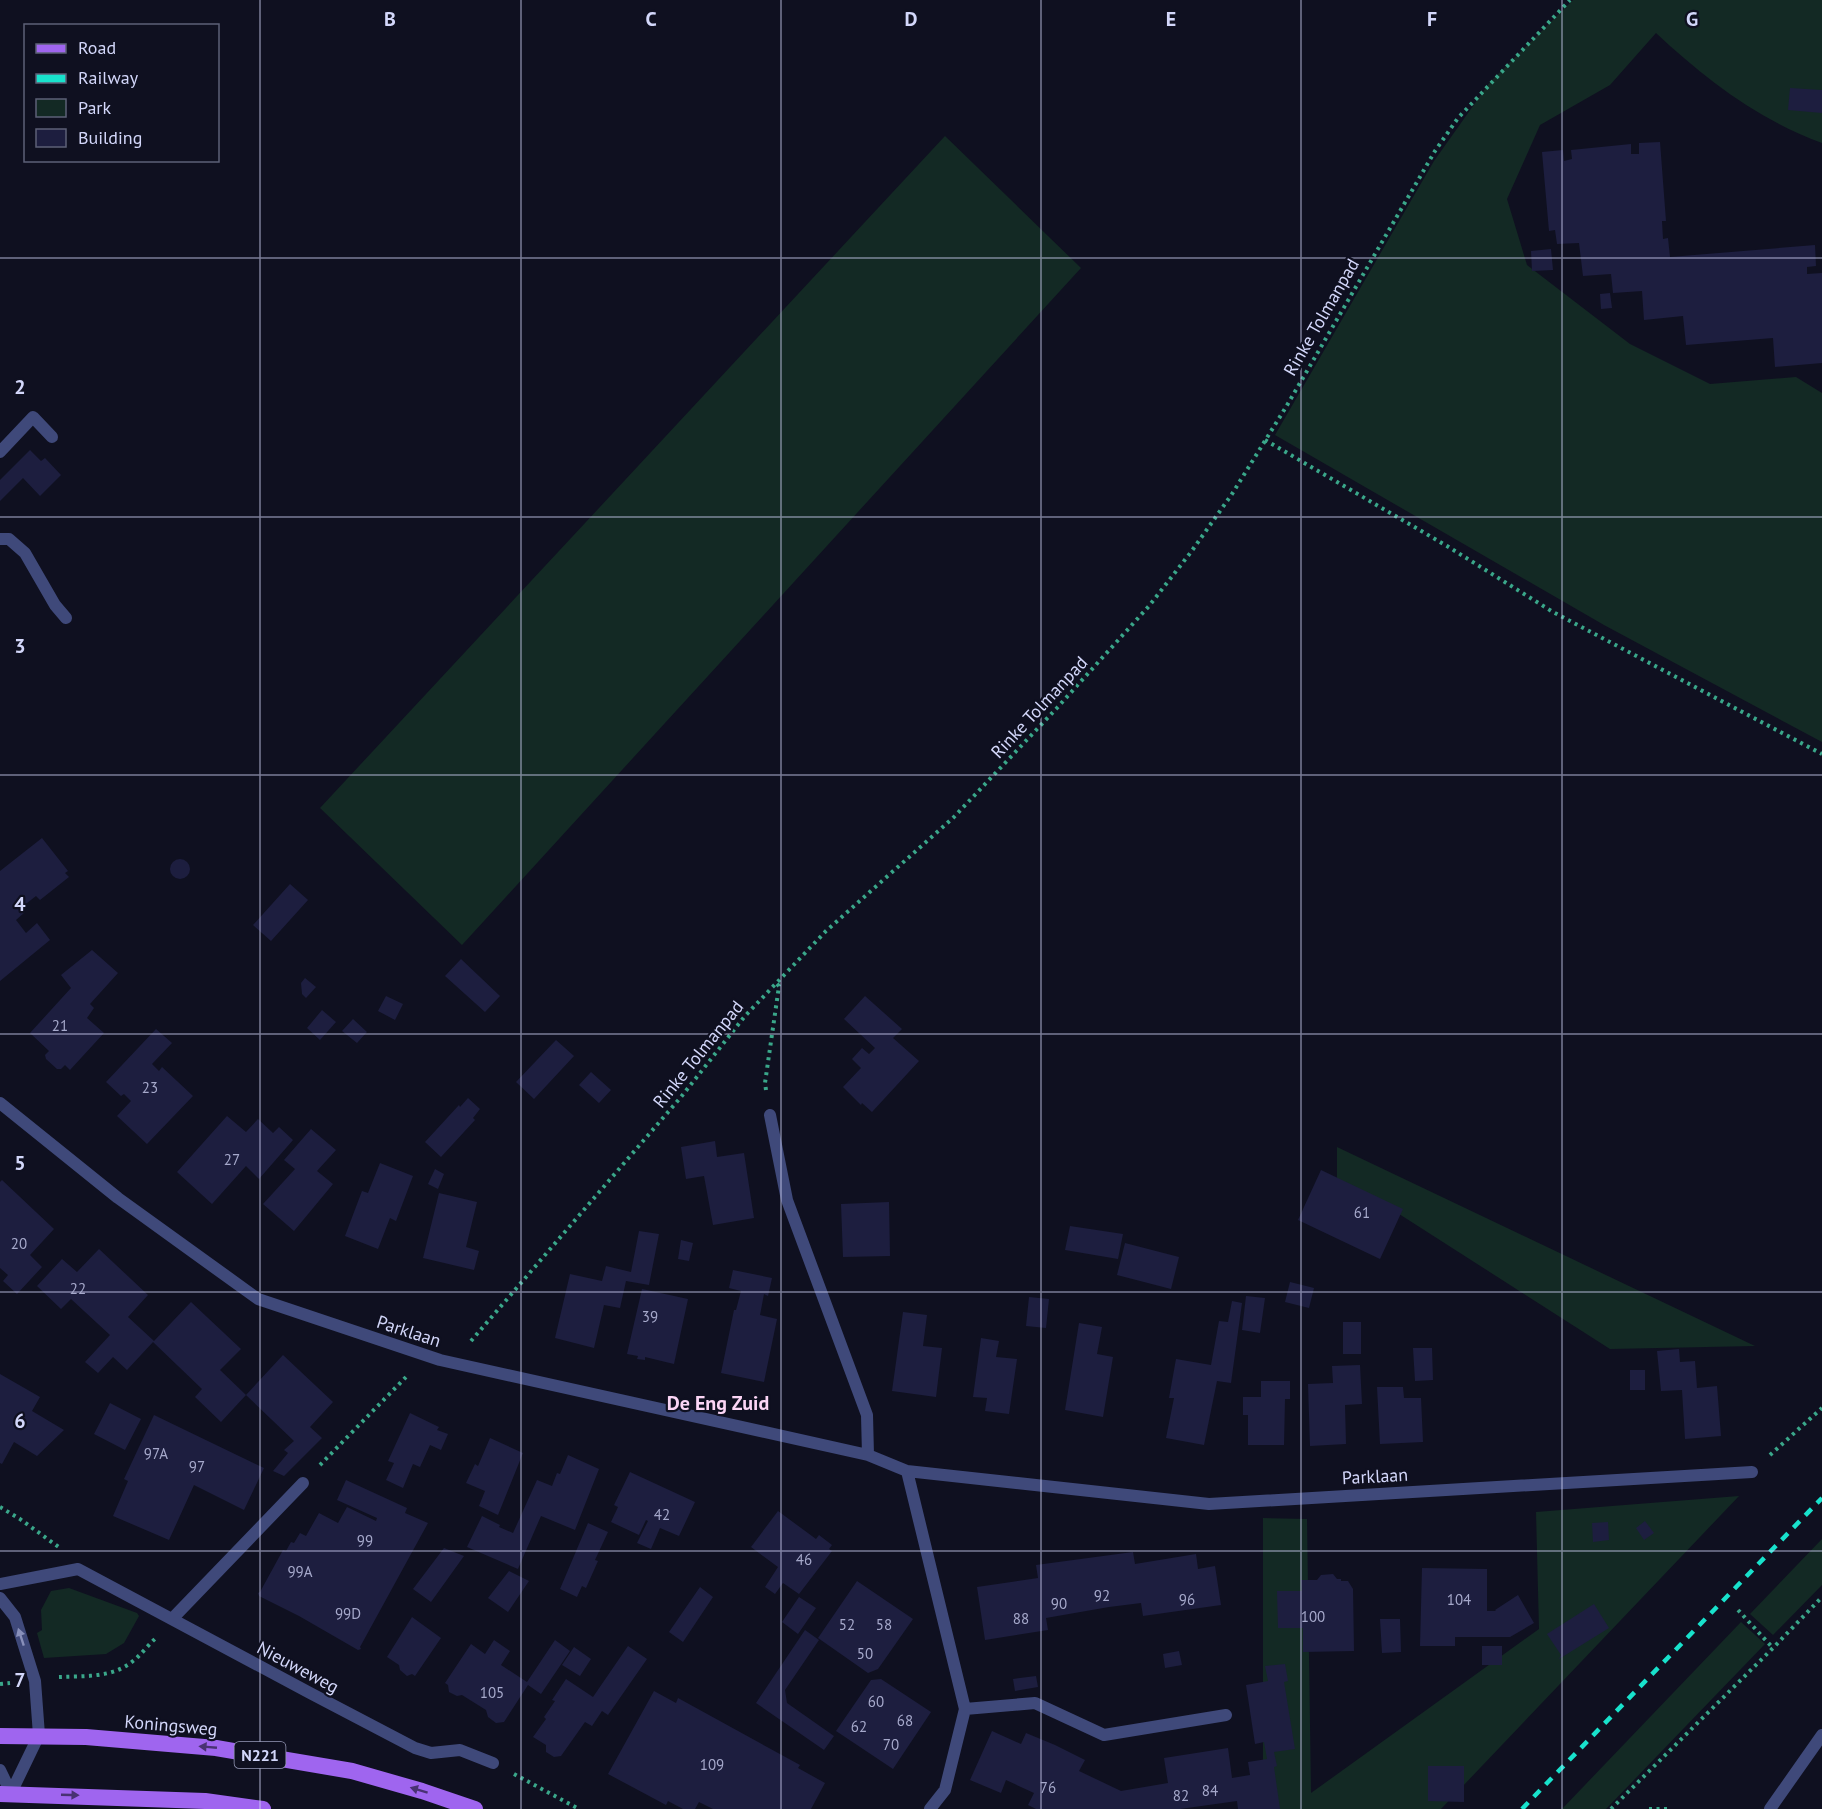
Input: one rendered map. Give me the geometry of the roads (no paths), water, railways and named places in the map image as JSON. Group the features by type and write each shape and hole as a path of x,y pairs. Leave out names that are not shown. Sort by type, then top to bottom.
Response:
{"main road":[{"name":"Koningsweg","path":"0,1736 86,1737 216,1748 352,1771 475,1809"},
{"path":"6,1793 193,1800 263,1809"}],"street":[{"path":"0,453 33,417 52,437"},
{"path":"0,539 9,539 25,553 55,605 66,618"},
{"name":"Parklaan","path":"0,1103 118,1198 258,1299 440,1360 868,1455 907,1471 1209,1504 1752,1472"},
{"path":"770,1115 787,1200 867,1416 868,1455"},
{"path":"907,1471 965,1709 945,1790 930,1809"},
{"path":"172,1619 303,1484"},
{"name":"Nieuweweg","path":"0,1584 78,1569 415,1748 431,1753 460,1750 493,1763"},
{"path":"0,1599 15,1617 35,1681 39,1735 6,1793"},
{"path":"965,1709 1035,1703 1104,1735 1226,1715"},
{"path":"1770,1809 1822,1735"},
{"path":"0,1770 6,1793"}],"railway":[{"path":"1522,1809 1822,1498"}],"district":[{"name":"De Eng Zuid","path":"718,1403"}]}
